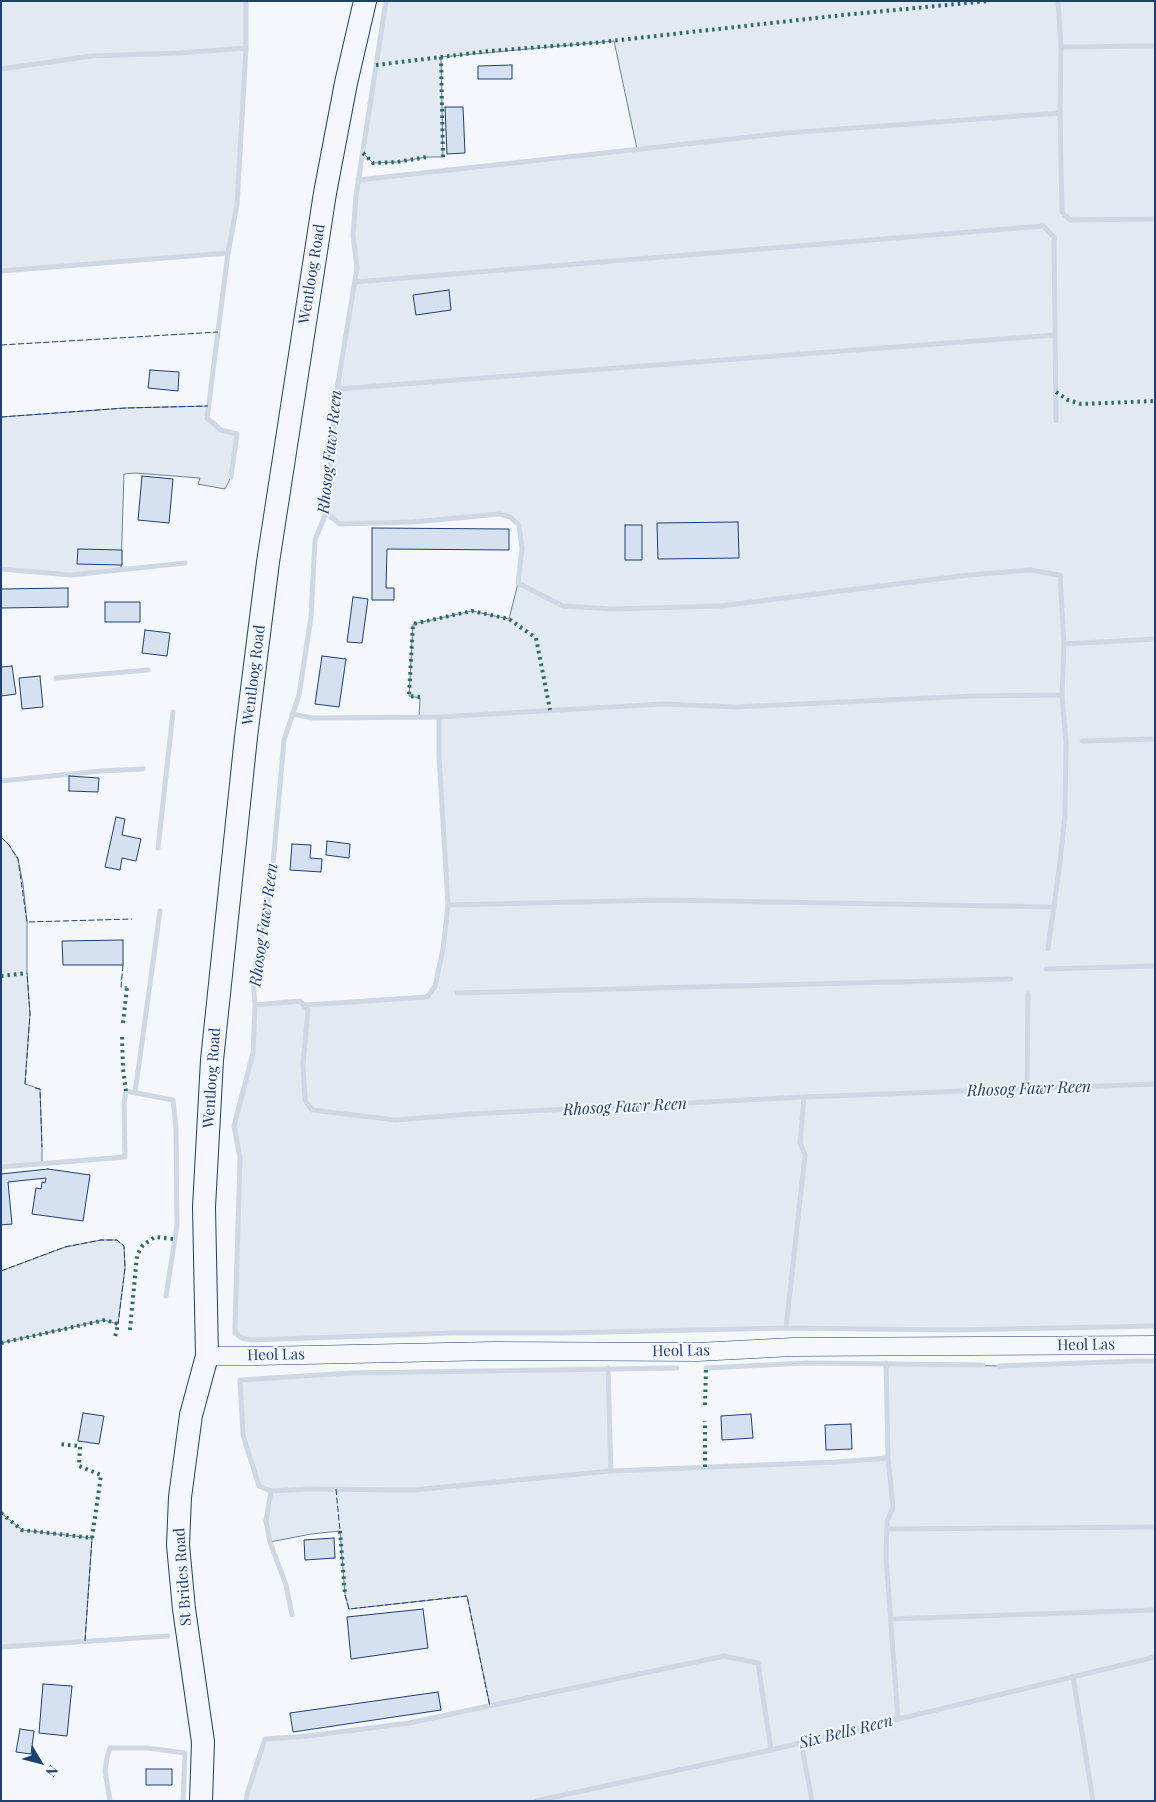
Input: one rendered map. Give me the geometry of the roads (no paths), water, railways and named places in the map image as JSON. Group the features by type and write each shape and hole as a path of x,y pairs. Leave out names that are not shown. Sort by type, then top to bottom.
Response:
{"main road":[{"name":"Wentloog Road","path":"207,1356 204,1207 212,1060 246,737 269,552 325,193 346,83 365,1"},
{"name":"St Brides Road","path":"201,1801 202,1742 184,1609 178,1545 180,1497 192,1415 207,1356"}],"street":[{"name":"Heol Las","path":"207,1356 494,1351 698,1352 793,1347 1155,1345"}],"waterway":[{"path":"231,477 237,434 221,430 207,418 228,253 237,205 246,48 246,1"},
{"name":"Rhosog Fawr Reen","path":"386,1 356,196 353,235 357,268 337,389 326,513 315,540 311,617 299,695 284,740 271,887 253,979 255,1005 300,1001 308,1010 303,1064 305,1100 312,1110 395,1120 471,1114 804,1097 1155,1084"},
{"path":"1058,1 1061,47 1062,212 1070,220 1155,219"},
{"path":"1061,47 1155,46"},
{"path":"1,69 92,56 180,53 246,48"},
{"path":"358,180 786,133 1060,113"},
{"path":"355,282 1043,226 1054,237 1056,421"},
{"path":"1,271 228,253"},
{"path":"337,389 1055,335"},
{"path":"326,513 340,524 413,522 500,514 510,517 519,525 522,549 518,583 563,606 613,609 720,606 969,575 1030,570 1060,575 1064,644 1062,695 1066,743 1065,815 1048,949"},
{"path":"1,569 71,575 185,563"},
{"path":"1064,644 1155,639"},
{"path":"56,678 148,670"},
{"path":"292,714 313,718 439,717 663,704 735,707 973,696 1062,695"},
{"path":"158,848 173,712"},
{"path":"305,1005 427,997 435,986 443,949 448,905 439,756 439,717"},
{"path":"1082,741 1155,739"},
{"path":"1,781 101,771 143,769"},
{"path":"448,905 662,900 1054,907"},
{"path":"135,1093 160,911"},
{"path":"1046,969 1155,966"},
{"path":"457,993 1011,979"},
{"path":"1027,1088 1028,994"},
{"path":"255,1005 253,1053 234,1126 240,1157 235,1333 242,1338 251,1340 452,1333 562,1333 786,1328 953,1330 1155,1326"},
{"path":"1,1167 125,1157 124,1103 126,1091 173,1100 176,1128 177,1225 166,1296"},
{"path":"786,1328 805,1155 800,1143 804,1097"},
{"path":"999,1366 1155,1361"},
{"path":"706,1368 807,1363 983,1365"},
{"path":"886,1363 888,1458 893,1508 887,1521 886,1557 898,1719"},
{"path":"608,1368 611,1471"},
{"path":"292,1615 286,1585 270,1542 266,1521 271,1491 259,1486 243,1435 240,1380 351,1373 677,1368"},
{"path":"271,1491 309,1489 413,1490 611,1471 836,1462 888,1458"},
{"path":"887,1529 1155,1527"},
{"path":"891,1619 1155,1610"},
{"path":"1,1647 168,1636"},
{"path":"246,1801 265,1739 308,1736 409,1723 724,1656 758,1663 771,1750"},
{"name":"Six Bells Reen","path":"536,1801 771,1750 1155,1657"},
{"path":"1073,1676 1093,1801"},
{"path":"801,1742 812,1801"},
{"path":"110,1801 105,1771 110,1748 148,1748 185,1753 183,1801"}]}
